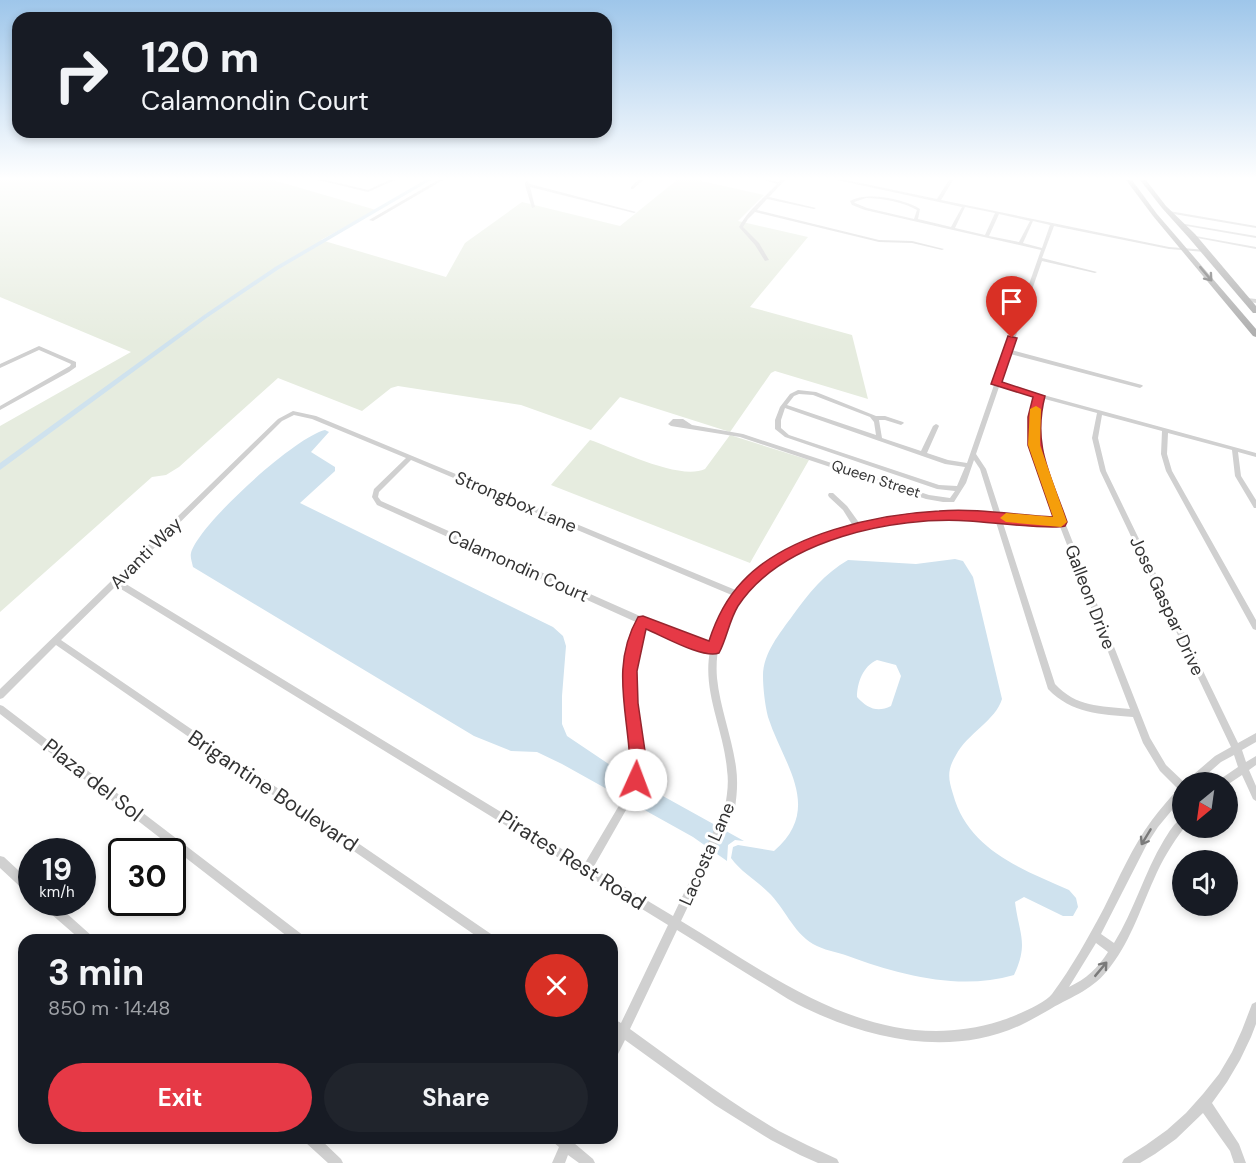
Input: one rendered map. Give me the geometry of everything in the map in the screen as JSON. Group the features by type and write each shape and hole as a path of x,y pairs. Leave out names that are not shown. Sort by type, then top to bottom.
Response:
{"main road":[{"path":"1173,234 1256,334"},
{"path":"1192,236 1251,301 1256,311"}],"street":[{"path":"748,234 766,260"},
{"path":"852,234 879,241 912,243 942,249"},
{"path":"974,234 1042,249"},
{"path":"1020,244 1025,234"},
{"path":"901,423 885,418 874,418 814,393 798,392 792,395 783,406 777,426 781,432 939,487 960,489 1048,234"},
{"path":"1105,234 1187,250 1205,251"},
{"path":"1192,236 1256,248"},
{"path":"1039,259 1095,274 1097,265"},
{"path":"0,366 39,348 74,363 73,367 67,371 0,408"},
{"path":"1007,351 1140,386"},
{"path":"996,384 1256,455"},
{"name":"Galleon Drive","path":"1039,396 1034,417 1034,445 1061,522 1135,713 1153,753 1172,777"},
{"path":"783,406 956,465 969,466"},
{"name":"Jose Gaspar Drive","path":"1100,412 1095,438 1103,471 1237,750 1256,796"},
{"name":"Strongbox Lane","path":"293,413 314,417 738,594"},
{"name":"Avanti Way","path":"0,695 280,420 293,413"},
{"path":"874,418 877,421 879,438"},
{"path":"923,454 936,426"},
{"name":"Queen Street","path":"690,427 741,435 943,501 952,500 960,489"},
{"path":"1165,430 1164,454 1169,471 1256,627"},
{"path":"1235,450 1238,476 1256,506"},
{"path":"973,454 982,469 1051,686 1058,695 1080,707 1135,713"},
{"name":"Calamondin Court","path":"409,458 376,491 375,498 379,503 693,643 714,649"},
{"path":"831,495 842,505 858,527"},
{"name":"Lacosta Lane","path":"618,1042 725,821 734,791 732,759 717,709 714,690 714,649 721,626 738,594 770,567 805,546 858,527 887,520 932,515 1061,522"},
{"name":"Pirates Rest Road","path":"116,582 799,999 834,1017 887,1034 942,1036 997,1028 1015,1023 1089,984 1115,951 1153,868 1172,838"},
{"path":"587,869 631,793 636,780 637,751 630,703 629,671 636,633 643,621"},
{"name":"Brigantine Boulevard","path":"56,641 481,934"},
{"name":"Plaza del Sol","path":"0,710 292,934"},
{"path":"1203,772 1218,759 1256,737"},
{"path":"1237,772 1256,760"},
{"name":"Pirates Rest Road","path":"1053,1001 1095,936 1140,845 1172,803"},
{"path":"0,861 18,877"},
{"path":"61,916 81,934"},
{"path":"1095,936 1115,951"},
{"path":"1128,1163 1158,1146 1181,1127 1204,1103 1234,1060 1251,1026 1256,1008"},
{"path":"618,1028 751,1120 803,1150 834,1163"},
{"path":"1204,1103 1235,1148 1240,1163"},
{"path":"316,1144 337,1163"},
{"path":"558,1163 564,1144"},
{"path":"568,1144 589,1163"}],"shaded area":[{"path":"0,234 331,234 321,240 446,277 465,243 477,234 796,234 808,237 750,307 852,335 868,399 775,371 771,373 730,432 620,397 591,430 521,405 398,386 391,388 362,411 278,378 179,467 166,475 152,477 0,612 0,426 131,352 0,297"},
{"path":"730,435 809,460 750,563 551,485 590,440 664,467 694,472 705,469"}],"water":[{"path":"325,430 329,432 311,452 335,467 335,471 300,503 553,627 563,636 566,646 562,724 567,736 625,775 744,841 735,840 728,845 727,861 693,837 562,764 537,752 511,751 474,736 193,567 191,553 198,540 229,503 293,448"},
{"path":"955,559 963,561 973,577 1002,699 994,714 961,747 951,765 950,783 960,813 971,830 999,855 1069,890 1076,898 1078,907 1073,916 1063,916 1024,897 1015,902 1022,939 1019,964 1014,975 993,980 951,981 909,975 817,946 800,933 774,898 739,868 731,858 733,847 738,845 774,851 789,835 796,819 798,802 795,786 768,717 764,691 763,676 766,659 778,636 818,584 848,560 916,564","holes":["877,660 896,665 901,676 891,706 881,709 872,708 857,697 858,686 868,666"]}],"waterway":[{"path":"0,467 206,316 277,268 335,234"}],"slow traffic":[{"path":"1006,518 1061,522 1034,445 1036,409"}],"route":[{"path":"636,780 638,766 631,718 629,671 636,633 643,621 693,643 714,649 721,626 738,594 780,560 827,536 887,520 941,515 1061,522 1034,445 1034,417 1039,396 996,384 1012,338"}]}
